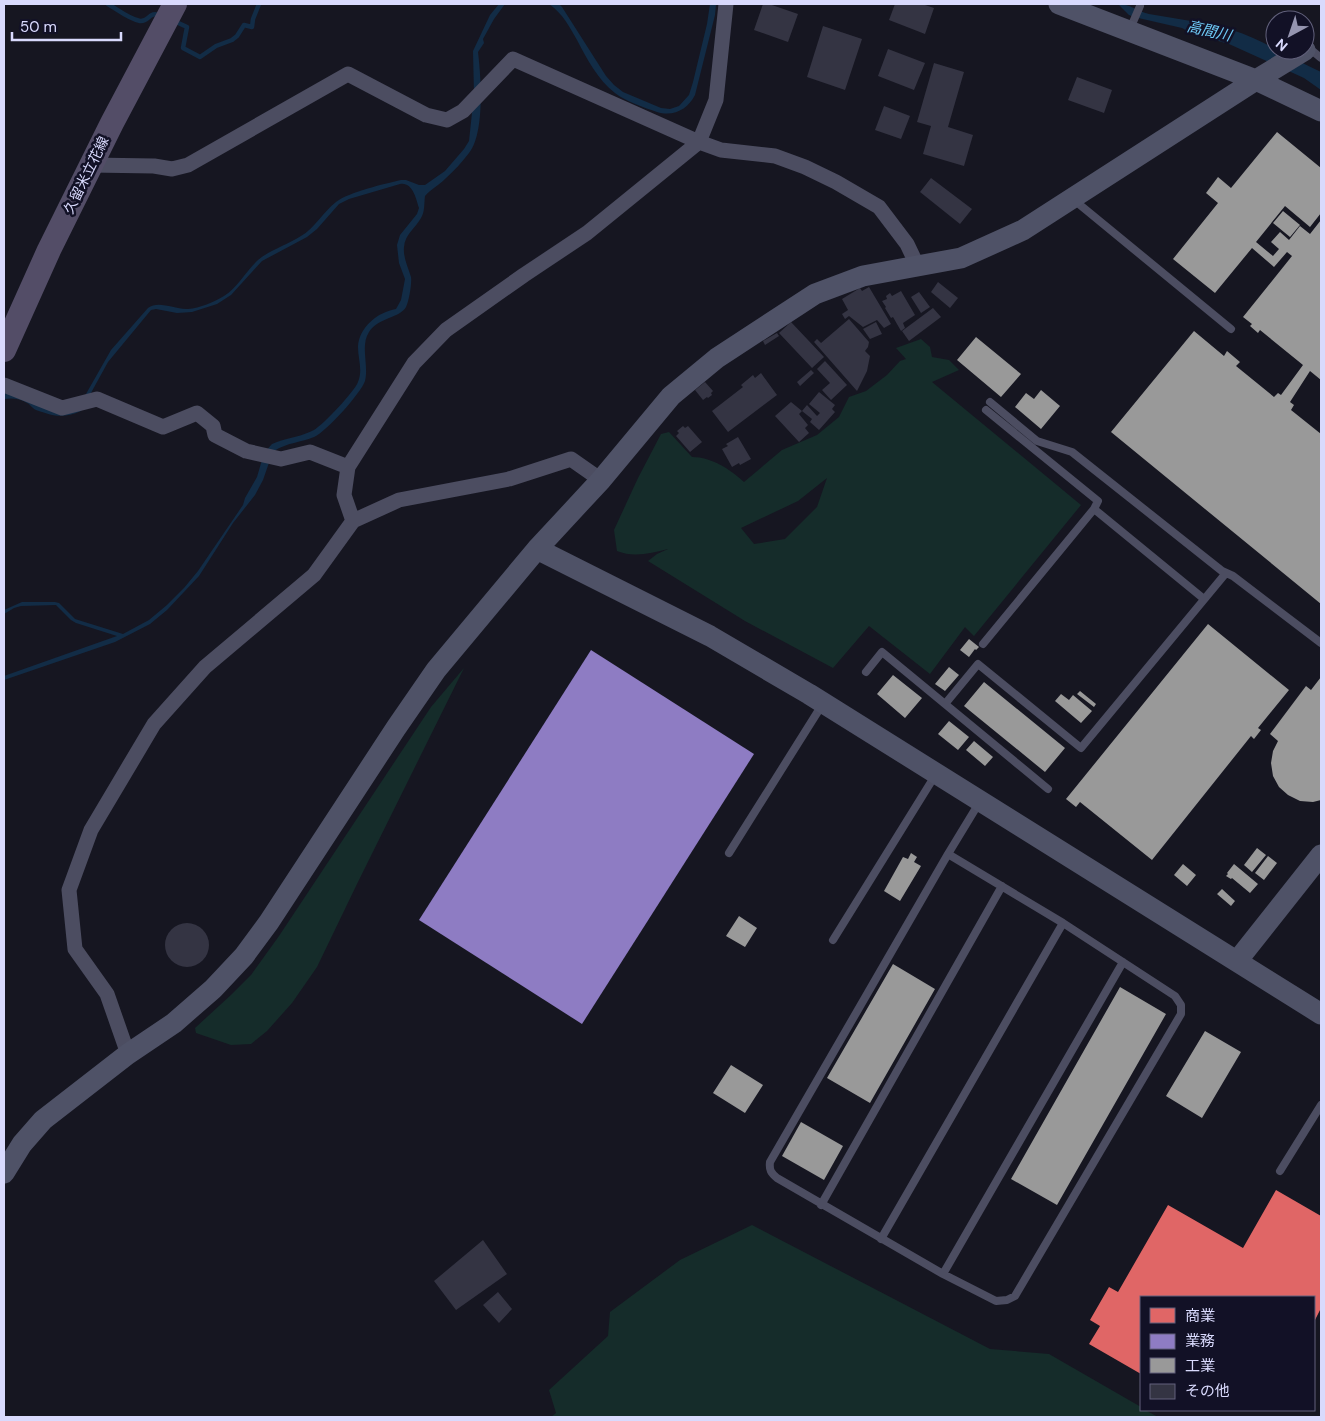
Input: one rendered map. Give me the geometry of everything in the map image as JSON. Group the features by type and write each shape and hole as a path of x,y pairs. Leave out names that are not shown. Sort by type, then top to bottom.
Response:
{"main road":[{"name":"久留米立花線","path":"4,350 49,250 112,123 170,13"}],"street":[{"path":"353,521 344,495 348,467 414,363 446,330 587,233 699,142 716,100 726,4"},
{"path":"1059,4 1131,27 1264,75 1321,110"},
{"path":"91,165 154,166 172,169 188,165 348,74 426,115 447,120 468,107 513,59 699,142 721,150 776,156 805,166 879,207 907,244 917,265"},
{"path":"4,1173 22,1144 43,1120 128,1054 174,1023 213,990 244,956 269,922 436,670 537,550 601,480 671,396 717,358 815,294 863,276 961,258 1023,230 1264,75 1292,60"},
{"path":"4,384 62,408 96,399 162,427 197,413 213,426 215,434 246,451 281,459 310,452 348,467"},
{"path":"128,1054 107,994 75,949 69,890 91,830 154,724 206,667 314,576 353,521 399,500 509,479 571,459 601,480"},
{"path":"537,550 710,636 823,703 1321,1014"},
{"path":"1237,961 1321,855"}],"lane":[{"path":"1131,27 1140,6"},
{"path":"1072,198 1231,329"},
{"path":"983,644 1094,509 1098,501 988,406 1037,440 1072,452 1226,573 1233,576 1321,643"},
{"path":"1094,509 1204,599"},
{"path":"945,704 978,664 1081,748 1226,573"},
{"path":"866,672 882,652 1048,789"},
{"path":"729,853 823,703"},
{"path":"833,940 936,773"},
{"path":"948,854 1063,923 1175,996 1181,1005 1181,1014 1015,1296 1007,1300 996,1301 943,1274 821,1205 772,1174 770,1169 770,1162 948,854 980,801"},
{"path":"821,1205 1002,886"},
{"path":"881,1239 1063,923"},
{"path":"943,1274 1123,962"},
{"path":"1280,1171 1321,1105"}],"green space":[{"path":"921,339 930,347 932,357 949,360 959,370 932,382 1081,505 974,636 965,627 930,674 869,626 833,668 745,621 648,561 668,549 636,554 617,551 614,530 661,434 669,432 692,457 707,459 721,465 744,482 782,450 817,435 839,417 849,397 866,391 887,375 900,361 906,359 896,348","holes":["827,478 817,507 785,539 754,544 741,528 798,501"]},
{"path":"464,668 317,967 292,1003 267,1031 251,1044 231,1045 196,1033 195,1028 251,975 431,707"},
{"path":"752,1225 990,1349 1049,1354 1140,1406 1140,1411 1147,1411 1158,1417 551,1417 556,1413 549,1390 608,1336 610,1312 680,1260"}],"water":[{"path":"499,4 505,4 494,19 478,52 481,104 478,132 474,144 455,170 425,196 422,216 408,235 404,247 405,259 411,277 406,307 403,311 378,323 366,337 366,375 365,381 357,394 319,434 274,451 255,495 233,523 199,576 167,610 150,624 115,642 4,680 4,676 117,636 76,623 56,605 21,606 4,614 4,610 22,602 55,602 59,603 75,619 123,634 149,620 184,588 198,571 243,505 257,477 264,453 272,444 314,430 345,400 358,382 360,369 358,347 362,333 376,317 396,309 401,300 405,279 399,263 397,245 400,235 417,214 419,208 415,196 411,188 400,184 349,199 339,204 317,229 307,237 262,261 231,295 217,304 192,312 177,313 156,309 151,310 108,362 81,411 75,414 58,416 36,410 21,400 4,399 4,390 78,408 111,350 148,308 162,305 188,309 211,302 229,292 263,256 306,233 331,206 342,198 401,180 425,185 445,171 469,141 474,94 473,51 490,15"},
{"path":"549,4 559,4 562,7 606,76 614,85 623,92 661,108 670,109 679,106 689,95 707,24 710,4 716,4 695,95 692,100 680,111 663,113 619,96 598,76 565,20"},
{"name":"高間川","path":"1118,4 1126,5 1149,14 1222,27 1244,34 1265,44 1265,60 1296,60 1321,72 1321,90 1304,78 1229,44 1193,34 1182,28 1129,15"}],"building: 商業":[{"path":"1276,1190 1321,1216 1321,1308 1315,1320 1315,1296 1140,1296 1140,1373 1089,1344 1100,1326 1090,1320 1109,1287 1118,1292 1168,1205 1243,1248"}],"building: 業務":[{"path":"591,650 754,754 582,1024 419,920"}],"building: 工業":[{"path":"1277,132 1321,168 1321,213 1310,227 1285,206 1256,242 1273,256 1279,249 1271,242 1280,232 1289,240 1300,226 1310,234 1321,220 1321,380 1310,371 1290,402 1294,405 1291,410 1321,434 1321,604 1111,432 1194,331 1224,356 1227,351 1240,362 1236,366 1274,397 1278,393 1281,395 1303,365 1260,330 1258,333 1250,326 1252,324 1243,317 1292,256 1287,252 1274,267 1252,248 1215,293 1173,259 1218,203 1206,193 1218,177 1231,188"},
{"path":"1283,211 1300,225 1290,237 1273,223"},
{"path":"976,337 1021,374 1001,397 957,360"},
{"path":"1041,390 1060,406 1041,429 1015,407 1026,393 1034,399"},
{"path":"1208,624 1289,690 1258,728 1261,730 1254,739 1251,736 1152,860 1080,802 1076,807 1066,799"},
{"path":"969,639 979,647 969,657 960,650"},
{"path":"949,667 959,675 945,691 935,684"},
{"path":"893,675 922,698 905,718 877,694"},
{"path":"1321,677 1321,800 1313,802 1300,801 1288,795 1279,787 1273,776 1271,763 1273,751 1278,741 1270,734 1306,686 1311,690"},
{"path":"984,682 1065,748 1045,772 964,706"},
{"path":"1080,691 1096,704 1094,707 1077,694"},
{"path":"1061,694 1069,700 1073,695 1092,711 1081,723 1055,701"},
{"path":"949,721 969,737 958,750 938,734"},
{"path":"974,741 993,757 985,766 966,750"},
{"path":"1257,848 1266,855 1252,872 1244,865"},
{"path":"911,853 917,857 914,862 921,866 900,901 884,891 903,857 908,859"},
{"path":"1268,856 1277,863 1264,880 1255,873"},
{"path":"1183,864 1196,875 1187,886 1174,875"},
{"path":"1234,864 1258,884 1250,893 1232,878 1226,876"},
{"path":"1222,889 1235,901 1231,906 1217,894"},
{"path":"739,916 757,928 745,947 726,936"},
{"path":"893,964 935,989 870,1103 827,1078"},
{"path":"1120,987 1166,1014 1057,1205 1011,1179"},
{"path":"1205,1031 1241,1052 1202,1118 1166,1096"},
{"path":"731,1065 763,1085 745,1113 713,1093"},
{"path":"801,1122 843,1146 824,1180 782,1156"}],"building: その他":[{"path":"763,4 769,4 798,14 788,42 754,30"},
{"path":"895,4 922,4 934,8 925,34 889,20"},
{"path":"823,26 862,39 845,90 807,77"},
{"path":"888,49 925,63 914,90 878,76"},
{"path":"934,63 964,72 948,127 973,135 964,166 923,154 931,126 917,122"},
{"path":"1077,77 1112,90 1104,113 1068,100"},
{"path":"884,106 910,116 901,139 875,130"},
{"path":"931,178 972,209 960,224 920,192"},
{"path":"938,282 958,298 950,308 931,292"},
{"path":"869,287 891,324 884,328 877,320 863,327 849,316 845,319 842,314 848,310 842,299 860,288 862,291"},
{"path":"901,291 915,315 903,323 905,328 901,331 882,301 887,299 886,296 890,293 892,296"},
{"path":"919,292 930,307 921,313 911,297"},
{"path":"933,308 941,317 909,341 902,331"},
{"path":"849,319 869,342 865,351 870,356 867,371 857,391 814,342 817,339 821,343"},
{"path":"791,322 824,357 812,368 779,333"},
{"path":"876,322 882,334 870,339 863,329"},
{"path":"777,333 779,336 765,345 763,341"},
{"path":"825,361 847,385 831,400 822,390 830,383 817,369"},
{"path":"811,370 814,373 800,386 797,382"},
{"path":"761,373 777,395 728,432 712,411 743,387 741,385 753,375 755,378"},
{"path":"705,382 713,391 712,395 703,400 695,390"},
{"path":"819,392 835,405 832,409 835,412 819,430 810,422 812,419 802,411 807,405 817,416 820,413 809,404"},
{"path":"791,402 802,411 799,414 808,425 805,428 809,433 799,442 775,416"},
{"path":"683,426 685,428 688,426 702,442 690,452 676,436 679,433 677,431"},
{"path":"738,437 751,459 732,467 722,449 728,446 726,444"},
{"path":"191,923 203,929 208,936 208,954 203,961 196,966 183,967 175,964 168,957 165,941 168,933 175,926"},
{"path":"483,1240 507,1274 456,1310 434,1281"},
{"path":"498,1292 512,1309 499,1323 483,1305"}],"waterway":[{"path":"108,4 140,21 146,20 154,14 162,16"},
{"path":"174,21 187,27 183,48 200,57 216,46 232,40 244,25 252,27 259,4"}]}
